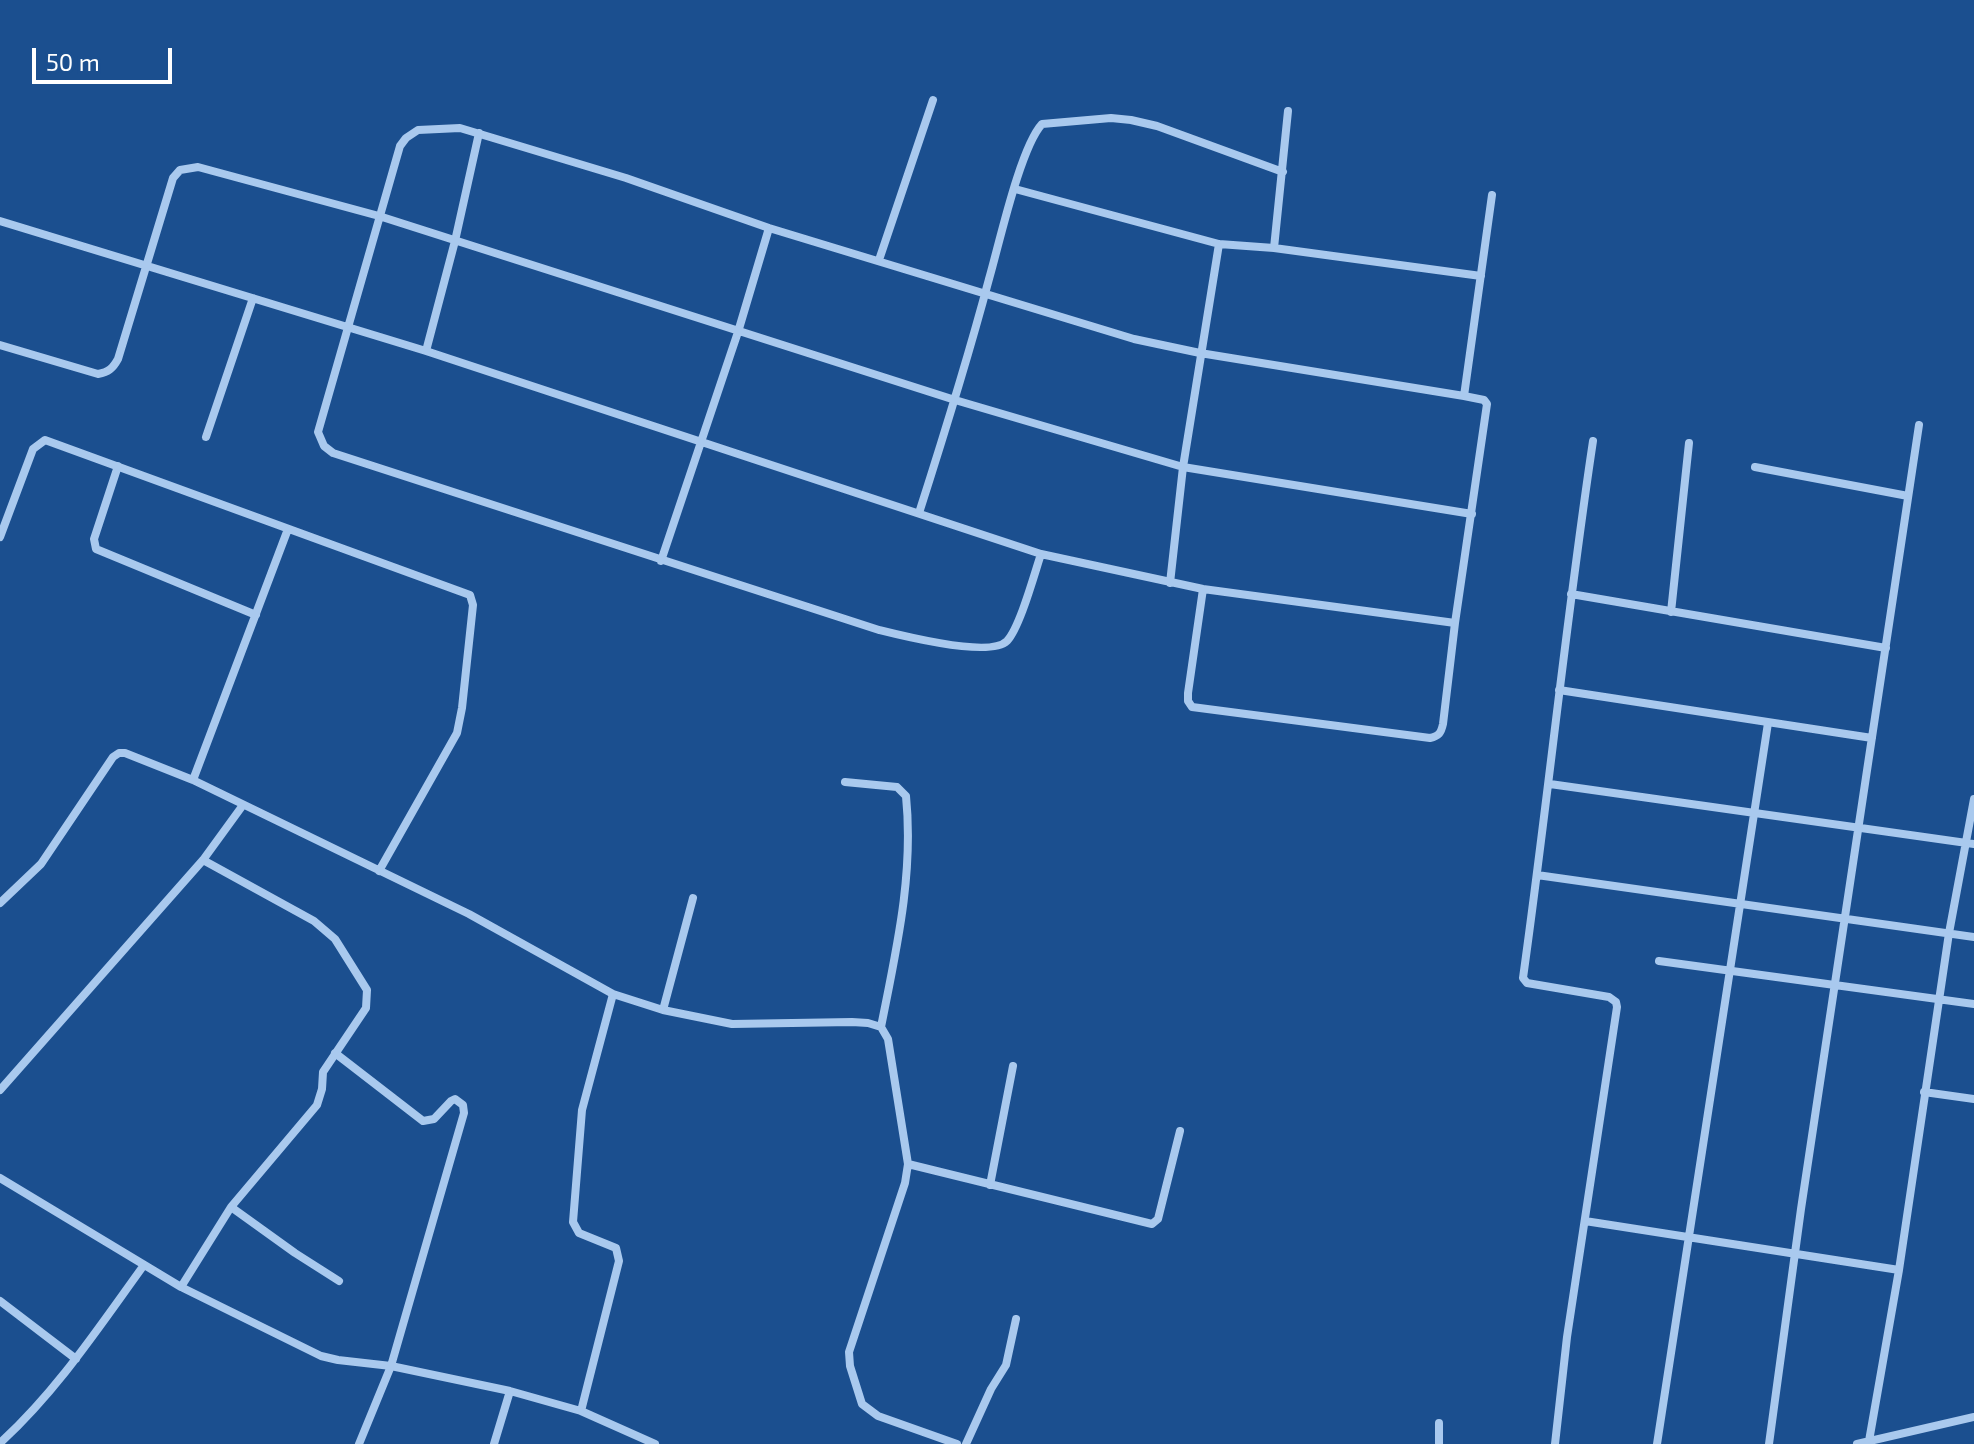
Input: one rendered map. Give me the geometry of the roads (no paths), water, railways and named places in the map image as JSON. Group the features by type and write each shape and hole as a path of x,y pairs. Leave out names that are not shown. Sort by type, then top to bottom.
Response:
{"street":[{"path":"879,260 933,100"},
{"path":"1274,248 1288,111"},
{"path":"919,513 955,400 1015,189 1037,129 1049,122 1111,118 1131,120 1157,126 1283,172"},
{"path":"1041,554 1014,630 1000,646 986,649 892,633 333,453 324,446 318,432 400,146 411,133 428,128 460,128 626,178 769,228 1134,339 1200,353 1484,400 1488,409 1455,623 1443,724 1436,736 1430,738 1198,709 1188,701 1188,693 1203,589"},
{"path":"426,351 479,133"},
{"path":"0,345 98,374 107,372 118,359 173,178 185,168 198,167 379,216 955,400 1183,467 1472,514"},
{"path":"1015,189 1219,244 1274,248 1481,276"},
{"path":"1464,396 1492,195"},
{"path":"0,221 426,351 1041,554 1203,589 1455,623"},
{"path":"661,561 738,332 769,228"},
{"path":"1170,583 1183,467 1219,244"},
{"path":"206,437 253,298"},
{"path":"1769,1444 1919,425"},
{"path":"0,537 33,449 45,440 465,591 472,599 457,733 379,871"},
{"path":"1555,1444 1567,1337 1617,1007 1609,997 1524,981 1571,594 1593,441"},
{"path":"1671,612 1689,443"},
{"path":"118,466 94,539 96,549 256,615"},
{"path":"1755,467 1908,496"},
{"path":"193,780 288,529"},
{"path":"1571,594 1886,648"},
{"path":"1559,690 1872,738"},
{"path":"1657,1444 1768,723"},
{"path":"0,903 41,864 119,753 193,780 469,914 613,994 663,1010 732,1024 852,1022 881,1027"},
{"path":"845,782 897,787 906,796 907,875 904,913 881,1027 888,1039 908,1164 905,1183 853,1338 850,1366 858,1395 867,1409 878,1416 957,1444"},
{"path":"1550,784 1970,843"},
{"path":"1869,1441 1899,1270 1949,933 1970,843 1974,799"},
{"path":"0,1090 203,860 243,805"},
{"path":"181,1287 231,1207 317,1105 323,1072 366,1008 368,997 362,980 335,939 314,921 203,860"},
{"path":"1537,875 1974,937"},
{"path":"663,1010 693,898"},
{"path":"1659,961 1974,1004"},
{"path":"581,1411 619,1261 616,1248 579,1233 573,1222 582,1110 613,994"},
{"path":"335,1053 423,1121 434,1119 451,1101 460,1101 464,1113 391,1366 359,1444"},
{"path":"990,1185 1013,1066"},
{"path":"1924,1092 1974,1099"},
{"path":"908,1164 1152,1224 1158,1219 1180,1131"},
{"path":"0,1178 181,1287 321,1356 391,1366 510,1391 581,1411 655,1444"},
{"path":"231,1207 339,1281"},
{"path":"1585,1221 1899,1270"},
{"path":"1,1441 36,1408 76,1359 144,1265"},
{"path":"0,1301 76,1359"},
{"path":"966,1444 991,1389 1006,1365 1016,1319"},
{"path":"494,1444 510,1391"},
{"path":"1857,1444 1974,1417"},
{"path":"1439,1423 1439,1444"}]}
